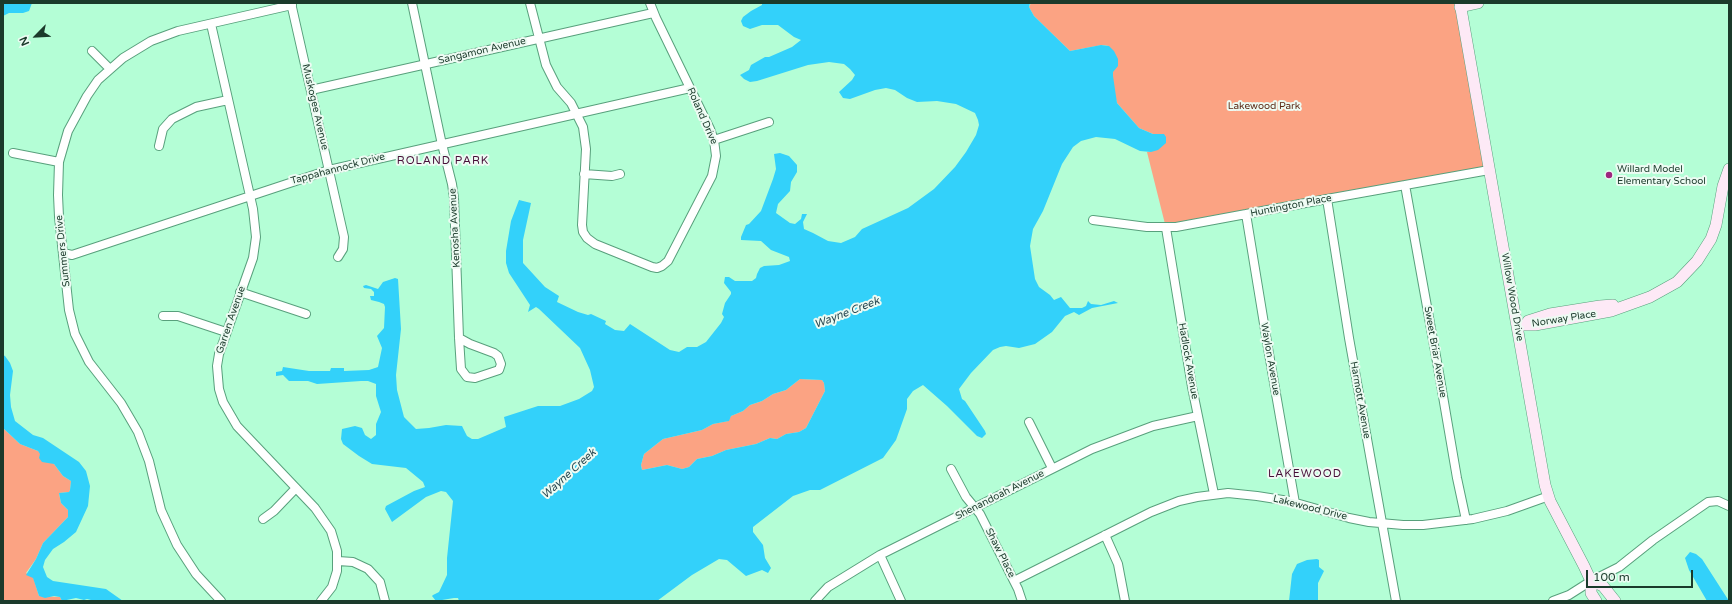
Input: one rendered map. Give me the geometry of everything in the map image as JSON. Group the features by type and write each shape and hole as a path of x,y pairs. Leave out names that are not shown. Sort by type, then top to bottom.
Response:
{"street":[{"name":"Kenosha Avenue","path":"412,3 442,144 445,150 454,198 459,338 461,369 467,377 475,378 498,370 501,364 498,356 459,338"},
{"path":"530,3 538,39 546,65 552,78 577,113 585,138 584,174 612,176 620,174"},
{"name":"Roland Drive","path":"584,174 582,225 583,232 588,239 595,244 652,267 657,268 668,261 712,176 716,156 714,140 653,13 650,3"},
{"path":"1460,5 1478,3"},
{"name":"Summers Drive","path":"221,601 196,574 177,545 161,510 149,461 138,432 121,403 98,375 81,348 72,324 69,310 58,195 59,162 68,131 75,115 87,96 110,69 127,55 151,41 178,31 291,4"},
{"name":"Muskogee Avenue","path":"291,4 344,238 343,249 338,257"},
{"name":"Willow Wood Drive","path":"1460,5 1545,485 1591,581 1591,593 1596,601"},
{"name":"Sangamon Avenue","path":"311,90 653,13"},
{"name":"Garren Avenue","path":"211,24 250,196 256,237 253,258 219,354 217,366 219,384 223,402 237,426 315,508 328,526 335,541 338,560 332,587 322,601"},
{"path":"92,51 110,69"},
{"name":"Tappahannock Drive","path":"63,253 72,255 329,170 690,88"},
{"path":"159,146 163,129 172,119 196,107 228,100"},
{"path":"714,140 769,122"},
{"path":"13,153 59,162"},
{"name":"Norway Place","path":"1517,325 1550,314 1600,306 1628,305 1650,297 1677,282 1697,261 1705,250 1716,225 1723,186 1729,169"},
{"name":"Huntington Place","path":"1093,220 1147,227 1176,227 1489,170"},
{"name":"Sweet Briar Avenue","path":"1405,185 1457,478 1466,520"},
{"name":"Harmott Avenue","path":"1327,199 1350,346 1396,601"},
{"name":"Waylon Avenue","path":"1246,214 1295,503"},
{"name":"Hadlock Avenue","path":"1166,228 1198,416 1214,494"},
{"path":"240,292 306,314"},
{"path":"163,316 178,316 226,332"},
{"name":"Shenandoah Avenue","path":"815,601 828,587 880,555 1092,448 1139,430 1170,421 1198,416"},
{"path":"1029,422 1052,468"},
{"name":"Shaw Place","path":"951,469 966,496 980,514 1014,580 1022,601"},
{"path":"263,519 274,511 296,488"},
{"name":"Lakewood Drive","path":"1014,580 1165,506 1214,494 1238,494 1295,503 1349,518 1382,524 1424,525 1466,520 1507,511 1549,496"},
{"path":"1553,601 1569,595 1591,581 1619,567 1708,502 1718,501 1729,506"},
{"path":"1105,535 1118,564 1125,601"},
{"path":"880,555 901,601"},
{"path":"338,560 353,562 368,569 380,582 385,601"},
{"path":"1591,581 1603,586 1614,601"}],"green space":[{"name":"Lakewood Park","path":"1031,3 1460,3 1489,170 1166,228 1147,152 1151,152 1164,134 1153,134 1139,128 1117,103 1114,92 1109,46 1102,45 1070,51 1034,16 1029,7"},
{"path":"800,379 822,380 825,391 806,428 799,432 786,434 777,439 770,438 756,444 726,450 712,456 697,459 689,467 682,469 667,465 642,470 641,465 644,454 663,439 702,430 713,424 728,421 731,416 773,394 786,390"},
{"path":"3,428 20,444 38,451 54,464 63,476 71,481 69,492 59,493 61,503 68,510 68,517 43,543 36,559 26,573 33,577 39,596 60,597 62,601 3,601"}],"water":[{"path":"3,3 32,3 29,11 23,13 9,13 3,16"},
{"name":"Wayne Creek","path":"762,3 1030,3 1029,7 1034,16 1070,51 1101,45 1109,46 1114,51 1118,59 1118,66 1113,72 1117,103 1139,128 1153,134 1164,134 1166,137 1166,143 1158,150 1151,152 1140,151 1115,139 1096,137 1081,141 1073,147 1062,164 1043,211 1033,229 1030,246 1035,279 1039,287 1054,300 1061,297 1070,308 1082,308 1086,306 1088,301 1091,304 1101,305 1114,301 1118,303 1092,308 1079,315 1074,312 1065,316 1052,332 1035,344 1019,348 1006,346 993,350 971,373 959,389 962,399 965,401 985,431 986,434 982,438 977,436 947,406 923,385 913,391 907,399 907,409 896,440 883,458 820,490 810,490 793,496 753,527 753,532 763,545 765,558 771,568 768,573 762,570 746,576 727,560 719,559 692,575 657,601 459,601 458,598 454,598 436,601 432,596 439,592 447,575 447,558 453,501 446,492 441,491 426,497 392,522 385,509 386,506 414,491 425,487 423,482 406,468 372,464 343,444 341,439 342,429 355,426 362,428 365,435 371,439 376,435 376,424 381,412 376,396 376,384 368,381 317,384 308,381 289,381 283,375 276,376 276,372 282,371 283,367 309,371 330,371 331,368 344,368 344,371 369,370 378,367 382,348 377,336 384,328 385,307 384,304 371,300 370,296 374,296 374,292 371,289 364,288 363,286 366,285 378,289 383,282 395,278 398,279 401,329 396,375 397,390 404,417 416,429 446,425 462,426 467,436 472,439 478,439 506,427 504,417 538,406 560,406 579,399 592,391 594,387 590,370 580,348 539,309 536,307 528,312 530,305 509,273 506,263 506,251 511,221 519,200 531,203 523,240 523,263 545,287 559,296 557,302 578,312 588,315 591,314 606,321 605,324 615,330 624,331 630,324 670,350 679,352 687,347 697,347 706,342 721,323 724,317 722,314 725,303 731,294 724,283 725,277 729,277 735,281 752,281 756,278 760,268 764,266 779,265 790,261 789,257 771,250 761,241 741,240 746,225 749,224 761,211 776,169 774,154 780,153 789,156 797,165 797,172 791,182 790,191 778,204 776,213 790,223 795,224 801,219 802,214 807,214 803,222 804,229 828,241 841,243 855,237 862,229 908,208 934,189 955,167 976,135 979,125 975,113 956,104 937,101 917,102 907,98 895,90 886,88 875,90 850,99 843,98 839,92 852,80 855,75 844,64 829,62 808,65 757,81 750,82 744,79 740,75 749,70 751,65 765,57 769,57 792,47 801,40 794,37 778,25 762,25 750,29 743,26 741,21 743,17 762,5","holes":["800,379 822,380 825,391 806,428 799,432 786,434 777,439 770,438 756,444 726,450 712,456 697,459 689,467 682,469 667,465 642,470 641,465 644,454 663,439 702,430 713,424 729,421 731,416 773,394 786,390"]},
{"path":"3,355 10,363 13,371 10,395 11,407 15,421 33,435 43,438 79,462 86,471 90,486 88,506 76,532 53,549 45,560 43,567 47,577 53,581 106,589 123,601 95,601 76,598 62,601 60,597 54,596 45,598 39,596 33,578 26,575 36,559 43,543 68,517 68,510 61,503 59,493 69,492 71,481 63,476 54,464 42,462 39,458 40,454 38,451 20,444 3,428"},
{"path":"1690,552 1696,554 1702,559 1729,601 1707,601 1689,570 1685,558"},
{"path":"1307,560 1319,560 1319,567 1324,571 1318,583 1318,601 1289,601 1292,574 1297,564"}],"place":[{"name":"Willard Model Elementary School","path":"1609,175"}],"district":[{"name":"ROLAND PARK","path":"443,161"},
{"name":"LAKEWOOD","path":"1305,474"}]}
